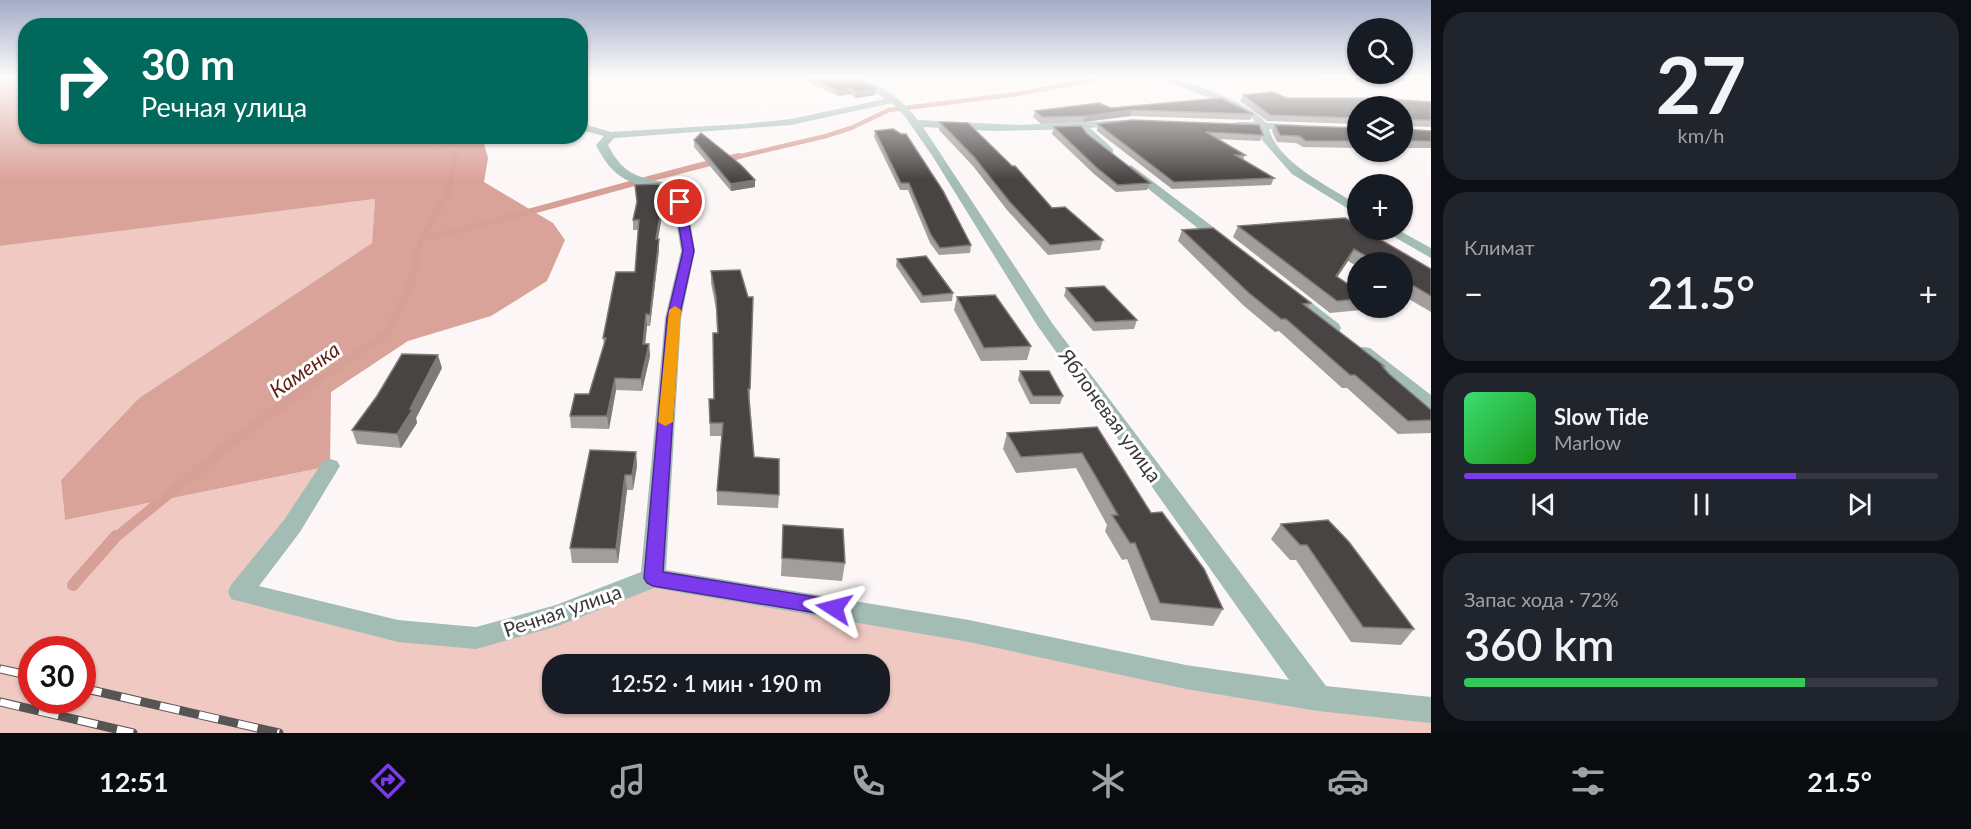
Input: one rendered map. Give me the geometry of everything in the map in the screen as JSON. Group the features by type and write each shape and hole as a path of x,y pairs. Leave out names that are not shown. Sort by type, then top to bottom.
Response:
{"street":[{"path":"588,128 611,135 743,127 791,122 846,112"},
{"name":"Яблоневая улица","path":"906,112 1045,325 1318,698"},
{"path":"1249,112 1257,116 1266,138 1280,156 1296,171 1347,204"},
{"path":"911,118 989,128 1083,127 1130,121"},
{"path":"1230,125 1310,128"},
{"path":"1083,127 1091,137 1238,253"},
{"path":"611,135 602,145 610,165 631,180 673,188 680,202 688,251 673,318 653,578 969,631 1186,677 1318,698 1431,710"},
{"path":"1406,240 1431,254"},
{"path":"1275,282 1431,405"},
{"name":"Речная улица","path":"330,466 292,526 240,592 398,631 476,638 558,615 653,578"}],"shaded area":[{"path":"0,112 18,112 18,144 484,144 488,158 484,182 553,223 565,240 547,281 491,316 408,341 331,392 330,466 65,520 61,480 139,398 372,243 375,199 0,246"},
{"path":"375,199 372,243 139,398 61,480 65,520 330,466 241,592 476,638 653,578 1431,710 1431,733 0,733 0,246"}],"building":[{"path":"1036,112 1115,112 1085,116 1042,117"},
{"path":"1199,112 1249,112 1253,114"},
{"path":"1266,112 1347,112 1347,118 1270,115"},
{"path":"1413,112 1431,112 1431,120 1413,120"},
{"path":"1132,120 1259,125 1263,135 1206,132 1245,155 1235,155 1274,178 1174,182 1098,124"},
{"path":"940,122 968,123 1012,166 1015,166 1052,208 1065,207 1103,240 1050,245 1009,201 975,158"},
{"path":"1275,125 1347,128 1347,141 1306,141 1299,136 1280,135"},
{"path":"1081,126 1087,134 1150,183 1118,185 1054,127"},
{"path":"893,129 906,134 943,191 971,245 940,248 931,235 909,183 901,183 875,131"},
{"path":"1413,130 1431,131 1431,141 1413,141"},
{"path":"701,133 741,165 755,180 731,184 694,140"},
{"path":"659,184 662,205 656,239 659,239 650,315 646,314 643,344 649,344 641,379 615,378 607,416 570,416 575,394 589,394 606,338 603,338 616,272 635,272 639,220 633,220 637,202 635,185"},
{"path":"1345,218 1347,219 1347,240 1381,240 1402,252 1359,252 1354,249 1352,252 1347,252 1347,260 1336,276 1347,284 1347,300 1337,301 1238,226"},
{"path":"1213,228 1311,303 1303,304 1384,366 1382,366 1389,374 1431,410 1431,420 1408,421 1355,375 1350,375 1286,319 1281,319 1249,293 1182,230"},
{"path":"926,256 953,293 923,296 897,259"},
{"path":"1413,259 1431,269 1431,296 1413,285"},
{"path":"740,270 748,297 753,297 750,389 748,389 754,457 779,459 779,495 717,491 723,423 710,423 709,399 714,399 713,333 718,333 716,297 711,271"},
{"path":"1104,286 1137,320 1095,322 1066,288"},
{"path":"995,295 1031,346 984,348 957,297"},
{"path":"402,354 438,355 410,409 413,409 397,434 352,430 377,396"},
{"path":"1020,371 1049,371 1063,396 1033,396"},
{"path":"1097,427 1151,513 1162,512 1204,569 1223,609 1160,603 1135,543 1130,543 1112,515 1118,515 1082,453 1021,457 1007,433"},
{"path":"590,450 636,452 632,475 625,475 616,549 570,548"},
{"path":"1328,520 1349,542 1414,629 1363,627 1307,545 1300,545 1281,524"},
{"path":"783,525 843,529 845,563 782,558"}],"waterway":[{"path":"733,158 826,136 851,128 884,112"},
{"name":"Каменка","path":"441,144 456,155 455,158"},
{"name":"Каменка","path":"421,239 448,194 456,156"},
{"path":"421,239 739,156"},
{"name":"Каменка","path":"417,257 421,239"},
{"name":"Каменка","path":"317,381 387,333 411,284 417,255"},
{"name":"Каменка","path":"115,538 250,428 319,380"},
{"name":"Каменка","path":"73,585 116,536"}],"railway":[{"path":"0,669 18,673"},
{"path":"96,691 279,733"},
{"path":"0,702 133,733"}],"slow traffic":[{"path":"665,422 675,310"}],"route":[{"path":"680,202 688,251 673,318 653,578 834,608"}]}
